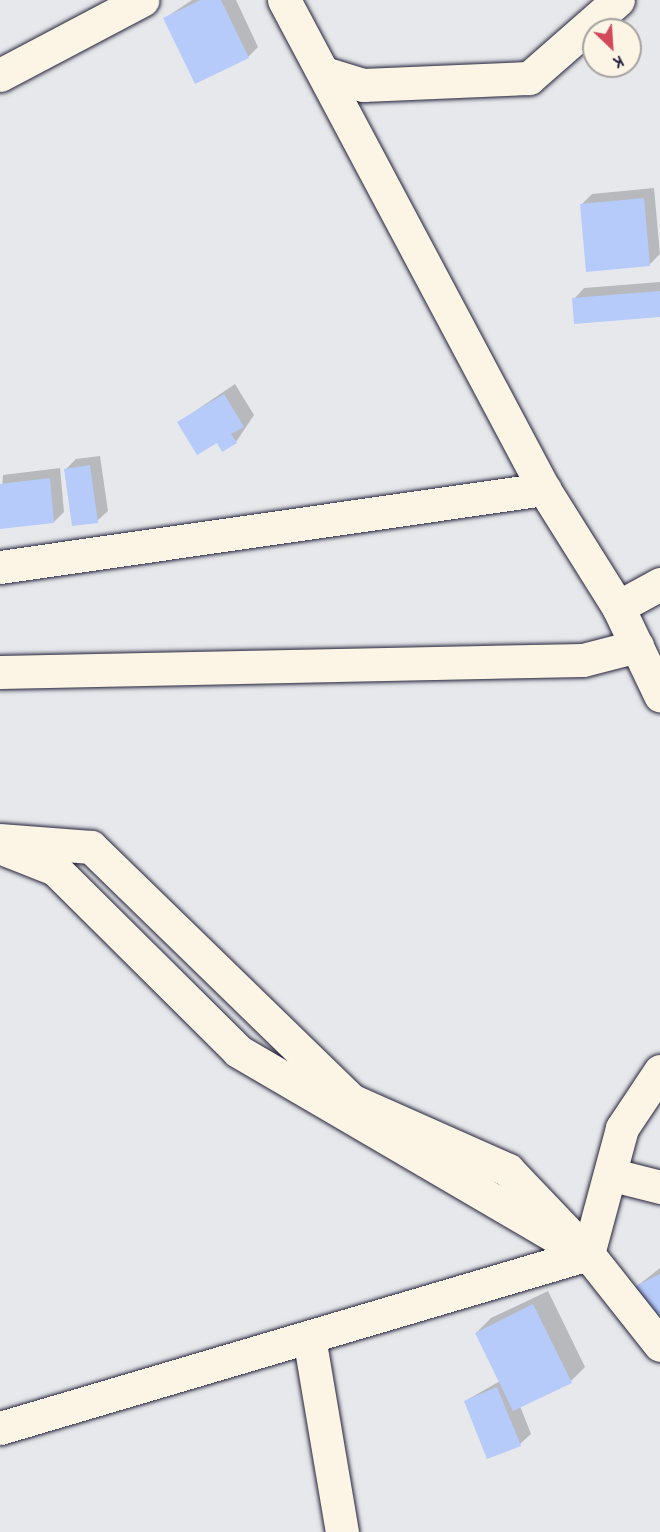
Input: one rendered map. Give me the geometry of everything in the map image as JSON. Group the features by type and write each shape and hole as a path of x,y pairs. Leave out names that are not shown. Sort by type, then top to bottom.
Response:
{"street":[{"path":"0,75 142,0"},
{"path":"284,0 544,489 618,607 660,695"},
{"path":"324,73 363,85 529,78 618,0"},
{"path":"0,567 544,489"},
{"path":"618,607 660,584"},
{"path":"0,672 583,660 637,646"},
{"path":"0,840 92,847 351,1100 508,1170 588,1254 660,1345"},
{"path":"0,848 55,869 238,1051 588,1254"},
{"path":"588,1254 613,1176 622,1128 660,1071"},
{"path":"613,1176 660,1187"},
{"path":"0,1428 588,1254"},
{"path":"309,1337 342,1532"}],"building":[{"path":"201,0 221,0 249,58 195,84 163,18"},
{"path":"644,198 650,266 586,272 580,204"},
{"path":"660,291 660,317 574,324 572,298"},
{"path":"224,394 244,427 231,434 237,443 222,452 217,443 197,455 177,422"},
{"path":"90,465 98,523 72,526 64,469"},
{"path":"50,478 54,523 0,529 0,484"},
{"path":"660,1274 660,1338 634,1287"},
{"path":"533,1304 572,1383 513,1411 475,1333"},
{"path":"497,1387 521,1446 487,1459 464,1401"}]}
